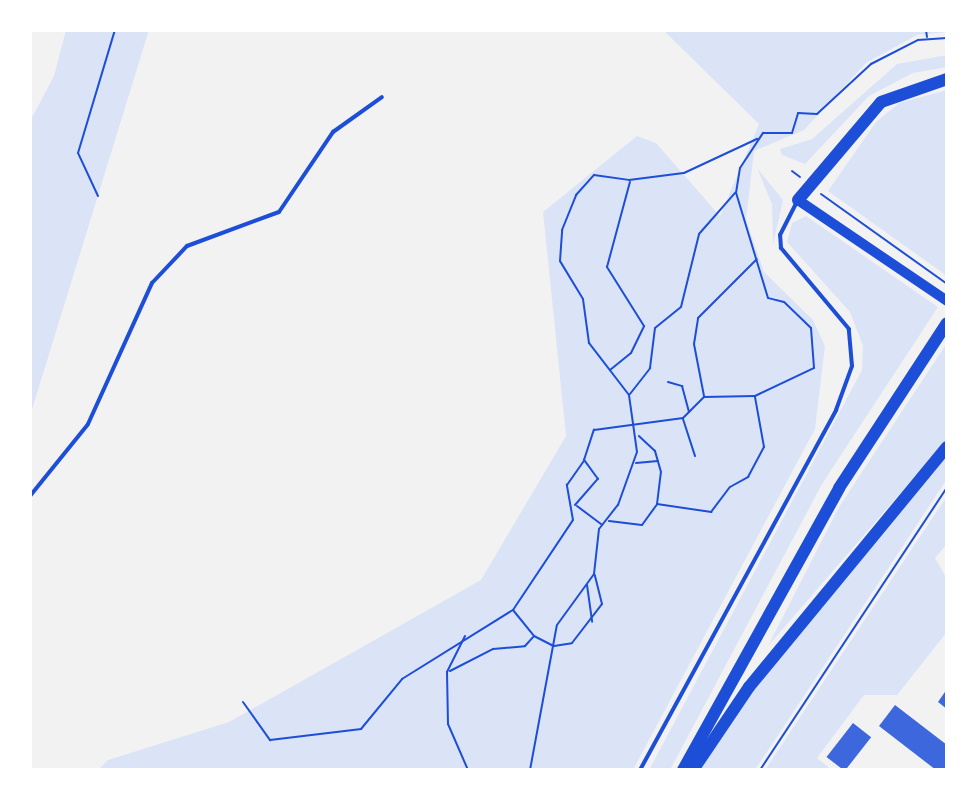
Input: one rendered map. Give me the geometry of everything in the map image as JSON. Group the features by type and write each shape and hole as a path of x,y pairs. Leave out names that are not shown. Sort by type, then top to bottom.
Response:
{"highway":[{"path":"798,200 881,102 947,79"},
{"path":"683,770 839,488 947,323"},
{"path":"693,770 749,687 947,447"}],"main road":[{"path":"798,200 947,301"}],"lane":[{"path":"30,496 88,424 152,283 187,246 279,212 333,132 382,97"},
{"path":"640,770 836,410 852,366 849,329 781,248 780,235 798,200"}],"path":[{"path":"98,196 78,153 115,30"},
{"path":"926,30 928,39"},
{"path":"513,610 534,636 554,646 580,639 602,604 594,574 602,524 608,520 635,463 638,435 629,395 589,343 583,299 560,261 562,230 576,195 594,175 629,180 684,173 758,139 792,133 798,113 817,114 871,64 928,39 947,38"},
{"path":"629,395 650,368 655,328 681,307 699,234 736,193 746,156 758,139"},
{"path":"737,151 746,156"},
{"path":"792,171 947,284"},
{"path":"629,180 607,267 644,326 655,328"},
{"path":"243,702 270,740 361,729 402,679 466,635 513,610 573,520 575,505 567,485 584,460 594,430 683,418 704,397 755,396 806,376 815,355 811,328 784,302 768,298 736,193"},
{"path":"704,397 694,344 698,318 757,259"},
{"path":"609,371 631,353 644,326"},
{"path":"668,382 682,386 689,413"},
{"path":"657,504 711,512 730,487 748,477 764,447 755,396"},
{"path":"683,418 687,451 695,456"},
{"path":"608,520 642,525 657,504 658,461 638,435"},
{"path":"575,505 598,479 584,460"},
{"path":"635,463 658,461"},
{"path":"760,770 947,487"},
{"path":"575,505 602,524"},
{"path":"530,770 557,625 594,574"},
{"path":"586,584 592,622"},
{"path":"466,635 447,672 448,724 468,770"},
{"path":"447,672 493,649 525,646 534,636"}],"shaded area":[{"path":"66,30 149,30 30,416 30,121 54,76"},
{"path":"663,30 947,32 917,35 866,63 804,130 754,151 746,220 764,272 813,320 825,346 815,429 633,770 98,770 108,760 229,722 481,580 566,436 543,212 637,136 656,143 720,216 759,124"},
{"path":"947,55 947,67 913,73 869,96 805,164 782,155 780,149 812,139 897,64"},
{"path":"947,90 947,276 828,191 876,122 899,103"},
{"path":"757,168 783,200 773,245 772,204"},
{"path":"806,216 938,307 822,484 670,770 649,770 862,370 863,346 850,312 787,242 792,223"},
{"path":"947,343 947,439 768,646 839,507"},
{"path":"947,456 947,479 755,770 700,770 733,715"},
{"path":"947,496 947,544 935,558 947,579 947,632 897,695 864,695 817,758 832,770 765,770"}],"building":[{"path":"947,689 947,709 938,702"},
{"path":"895,705 947,745 947,770 936,770 879,726"},
{"path":"853,723 871,737 845,770 827,757"}]}
